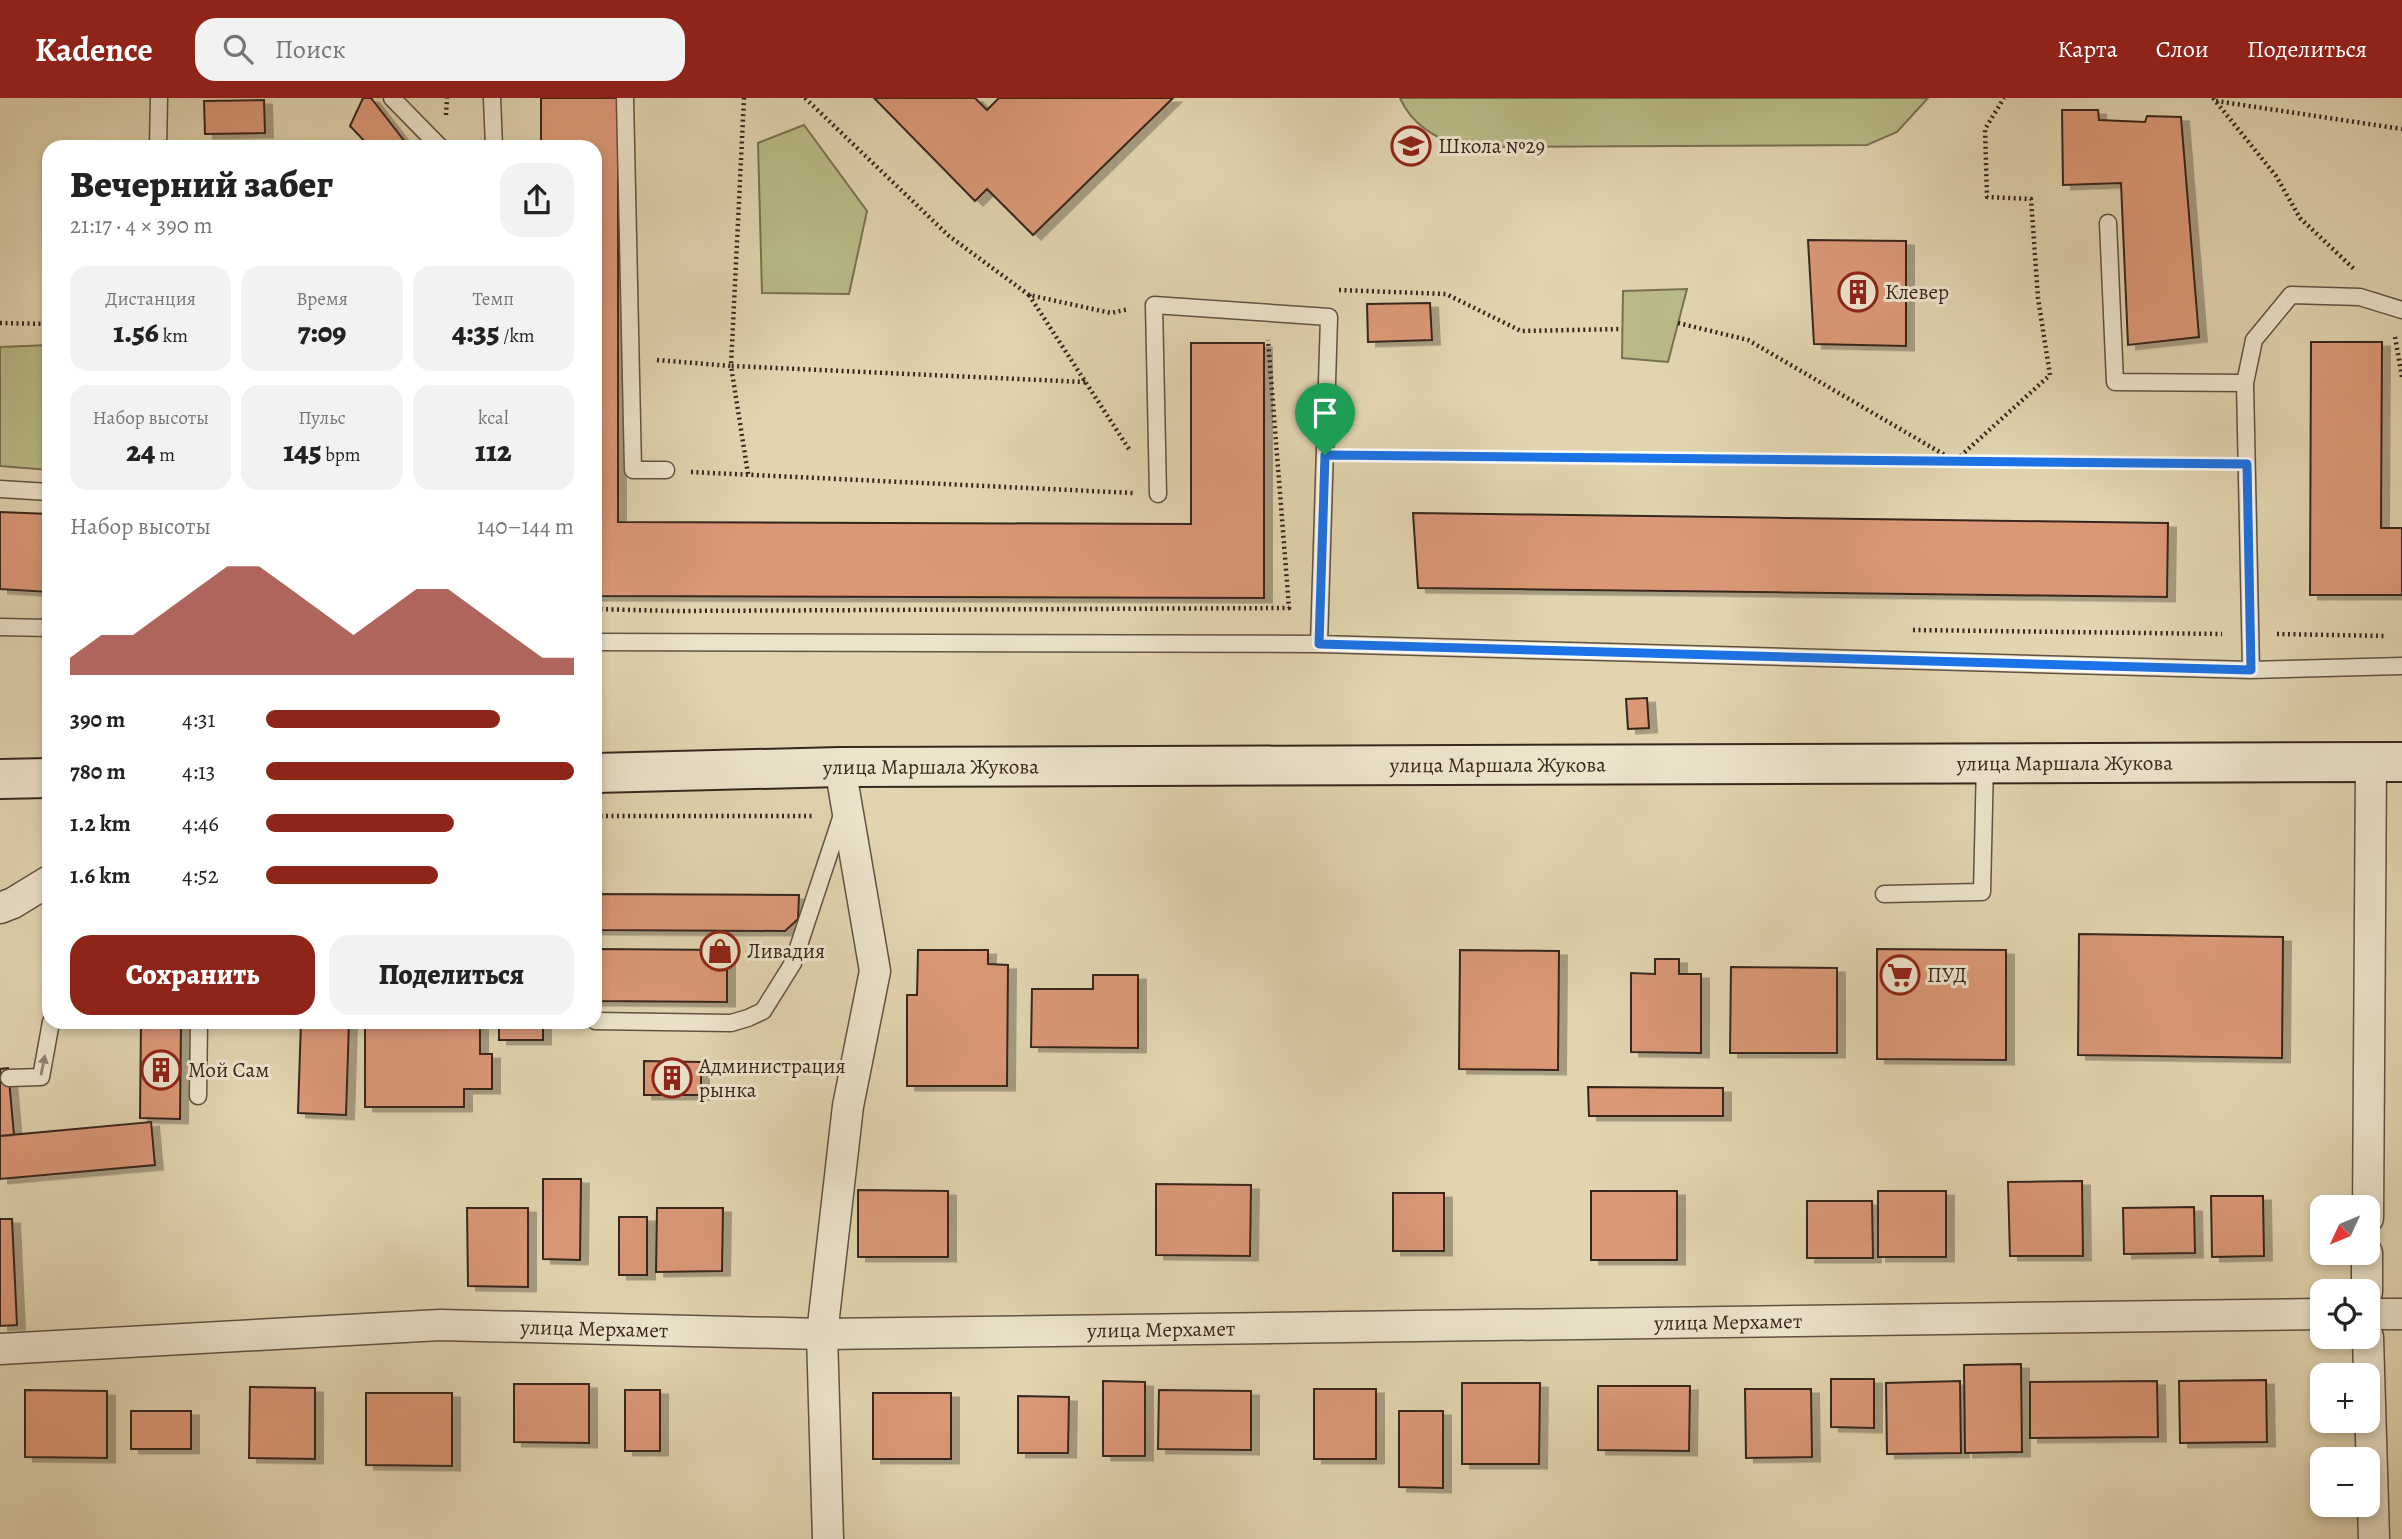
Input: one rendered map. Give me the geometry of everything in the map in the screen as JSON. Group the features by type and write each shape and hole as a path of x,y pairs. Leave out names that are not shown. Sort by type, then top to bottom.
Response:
{"street":[{"name":"улица Маршала Жукова","path":"602,774 843,795 1984,763 2387,763"},
{"path":"2369,1195 2387,763"},
{"path":"0,779 42,778"},
{"path":"828,1539 822,1334 848,1106 875,971 843,795"},
{"path":"0,908 42,885"},
{"name":"улица Мерхамет","path":"0,1349 440,1325 822,1334 2310,1314"},
{"path":"2380,1314 2402,1314"},
{"path":"2368,1349 2374,1539"}],"lane":[{"path":"158,140 159,98"},
{"path":"392,98 433,140"},
{"path":"492,98 494,140"},
{"path":"625,98 633,470 666,470"},
{"path":"2108,223 2115,382 2245,383"},
{"path":"2251,670 2245,383 2254,340 2291,295 2360,297 2395,308"},
{"path":"1158,494 1154,305 1329,317 1319,644"},
{"path":"0,489 42,492"},
{"path":"0,627 42,628"},
{"path":"602,642 1319,644 2251,670 2402,666"},
{"path":"1884,894 1982,892 1984,763"},
{"path":"602,1021 732,1023 763,1011 793,963 843,795"},
{"path":"9,1078 41,1077 50,1029"},
{"path":"198,1096 200,1029"}],"path":[{"path":"744,98 731,366 748,475"},
{"path":"805,98 949,236 1029,295 1158,494"},
{"path":"1955,461 2050,375 2038,298 2031,199 1987,197 1985,129 2004,98"},
{"path":"2214,99 2402,129"},
{"path":"2214,99 2276,176 2300,218 2395,308 2402,377"},
{"path":"1328,290 1446,294 1521,331 1622,329"},
{"path":"1029,295 1111,313 1154,305"},
{"path":"0,323 42,324"},
{"path":"1678,323 1748,340 1955,461"},
{"path":"602,609 1289,608 1268,336"},
{"path":"631,358 731,366 1086,382"},
{"path":"1325,455 2247,464"},
{"path":"666,470 1158,494"},
{"path":"602,815 843,795"}],"green space":[{"path":"1400,98 1928,98 1897,132 1867,145 1461,147 1417,123"},
{"path":"804,125 867,211 849,294 762,293 758,143"},
{"path":"1687,289 1668,362 1622,358 1623,291"},
{"path":"42,345 42,469 0,466 0,347"}],"building":[{"path":"363,98 371,98 404,140 363,140 350,126"},
{"path":"541,98 618,98 618,522 1191,524 1191,343 1264,343 1264,598 602,596 602,140 541,140"},
{"path":"874,98 975,98 987,110 999,98 1173,98 1033,235 987,189 975,201"},
{"path":"264,100 265,133 205,134 204,101"},
{"path":"2062,110 2098,110 2099,120 2145,122 2147,116 2181,117 2199,337 2128,345 2121,183 2063,185"},
{"name":"Клевер","path":"1808,240 1906,241 1906,346 1814,344"},
{"path":"1430,303 1432,340 1368,342 1367,304"},
{"path":"2311,342 2382,342 2381,528 2402,528 2402,595 2310,595"},
{"path":"0,512 42,514 42,592 0,589"},
{"path":"1413,513 2168,523 2167,597 1418,588"},
{"path":"1647,698 1649,728 1628,729 1626,699"},
{"path":"602,894 799,895 798,919 785,931 602,930"},
{"path":"2079,934 2283,937 2282,1058 2078,1055"},
{"path":"602,949 727,950 727,1002 602,1001"},
{"path":"1877,949 2006,950 2006,1060 1877,1059"},
{"path":"918,950 988,950 988,964 1008,965 1007,1086 907,1086 907,995 917,995"},
{"path":"1460,950 1559,951 1558,1070 1459,1069"},
{"path":"1655,959 1679,959 1679,974 1701,974 1701,1053 1631,1052 1631,973 1655,974"},
{"path":"1731,967 1837,968 1837,1053 1730,1053"},
{"path":"1093,975 1138,975 1138,1048 1031,1047 1032,989 1093,989"},
{"name":"Мой Сам","path":"141,1029 181,1029 180,1119 140,1118"},
{"path":"301,1029 349,1029 346,1115 298,1113"},
{"path":"365,1029 480,1029 480,1054 492,1054 492,1089 464,1089 464,1107 365,1107"},
{"path":"499,1029 543,1029 543,1040 499,1040"},
{"name":"Администрация рынка","path":"644,1061 701,1062 701,1095 644,1095"},
{"path":"8,1068 14,1135 0,1136 0,1069"},
{"path":"1588,1087 1723,1088 1723,1116 1589,1116"},
{"path":"151,1122 155,1165 0,1179 0,1136"},
{"path":"543,1179 581,1179 580,1260 543,1259"},
{"path":"2082,1181 2083,1256 2010,1256 2008,1182"},
{"path":"1156,1184 1251,1185 1250,1256 1156,1255"},
{"path":"858,1190 948,1191 948,1257 858,1257"},
{"path":"1591,1191 1677,1191 1677,1260 1591,1260"},
{"path":"1878,1191 1946,1191 1946,1257 1878,1257"},
{"path":"1393,1193 1444,1193 1444,1251 1393,1251"},
{"path":"2211,1196 2263,1196 2264,1256 2212,1257"},
{"path":"1807,1201 1872,1201 1873,1258 1807,1258"},
{"path":"2194,1207 2195,1253 2124,1254 2123,1208"},
{"path":"467,1208 528,1208 528,1287 468,1286"},
{"path":"657,1208 723,1208 722,1271 656,1272"},
{"path":"619,1217 647,1217 647,1275 619,1275"},
{"path":"0,1219 12,1219 17,1325 0,1326"},
{"path":"2021,1364 2022,1452 1965,1453 1964,1365"},
{"path":"1831,1379 1874,1379 1874,1428 1831,1427"},
{"path":"2266,1380 2267,1442 2180,1443 2179,1381"},
{"path":"1103,1381 1145,1382 1145,1456 1103,1456"},
{"path":"1960,1381 1961,1453 1887,1454 1886,1383"},
{"path":"2157,1381 2158,1437 2030,1438 2030,1382"},
{"path":"1462,1383 1540,1383 1539,1464 1462,1464"},
{"path":"514,1384 589,1384 589,1443 514,1442"},
{"path":"1598,1386 1690,1386 1689,1451 1598,1450"},
{"path":"250,1387 315,1388 315,1459 249,1458"},
{"path":"1314,1389 1376,1389 1376,1459 1314,1459"},
{"path":"1745,1389 1811,1389 1812,1457 1746,1458"},
{"path":"25,1390 107,1391 107,1458 25,1457"},
{"path":"625,1390 660,1390 660,1451 625,1451"},
{"path":"1159,1390 1251,1391 1251,1450 1158,1449"},
{"path":"366,1393 452,1393 452,1466 366,1465"},
{"path":"873,1393 951,1393 951,1459 873,1459"},
{"path":"1018,1396 1069,1397 1068,1453 1018,1453"},
{"path":"131,1411 191,1411 191,1449 131,1449"},
{"path":"1399,1411 1443,1411 1443,1488 1399,1487"}],"place":[{"name":"Школа №29","path":"1411,146"},
{"name":"Клевер","path":"1858,292"},
{"name":"Ливадия","path":"720,951"},
{"name":"ПУД","path":"1900,975"},
{"name":"Мой Сам","path":"161,1070"},
{"name":"Администрация рынка","path":"672,1078"}],"route":[{"path":"1325,455 2247,464 2251,670 1319,644 1325,455"}]}
